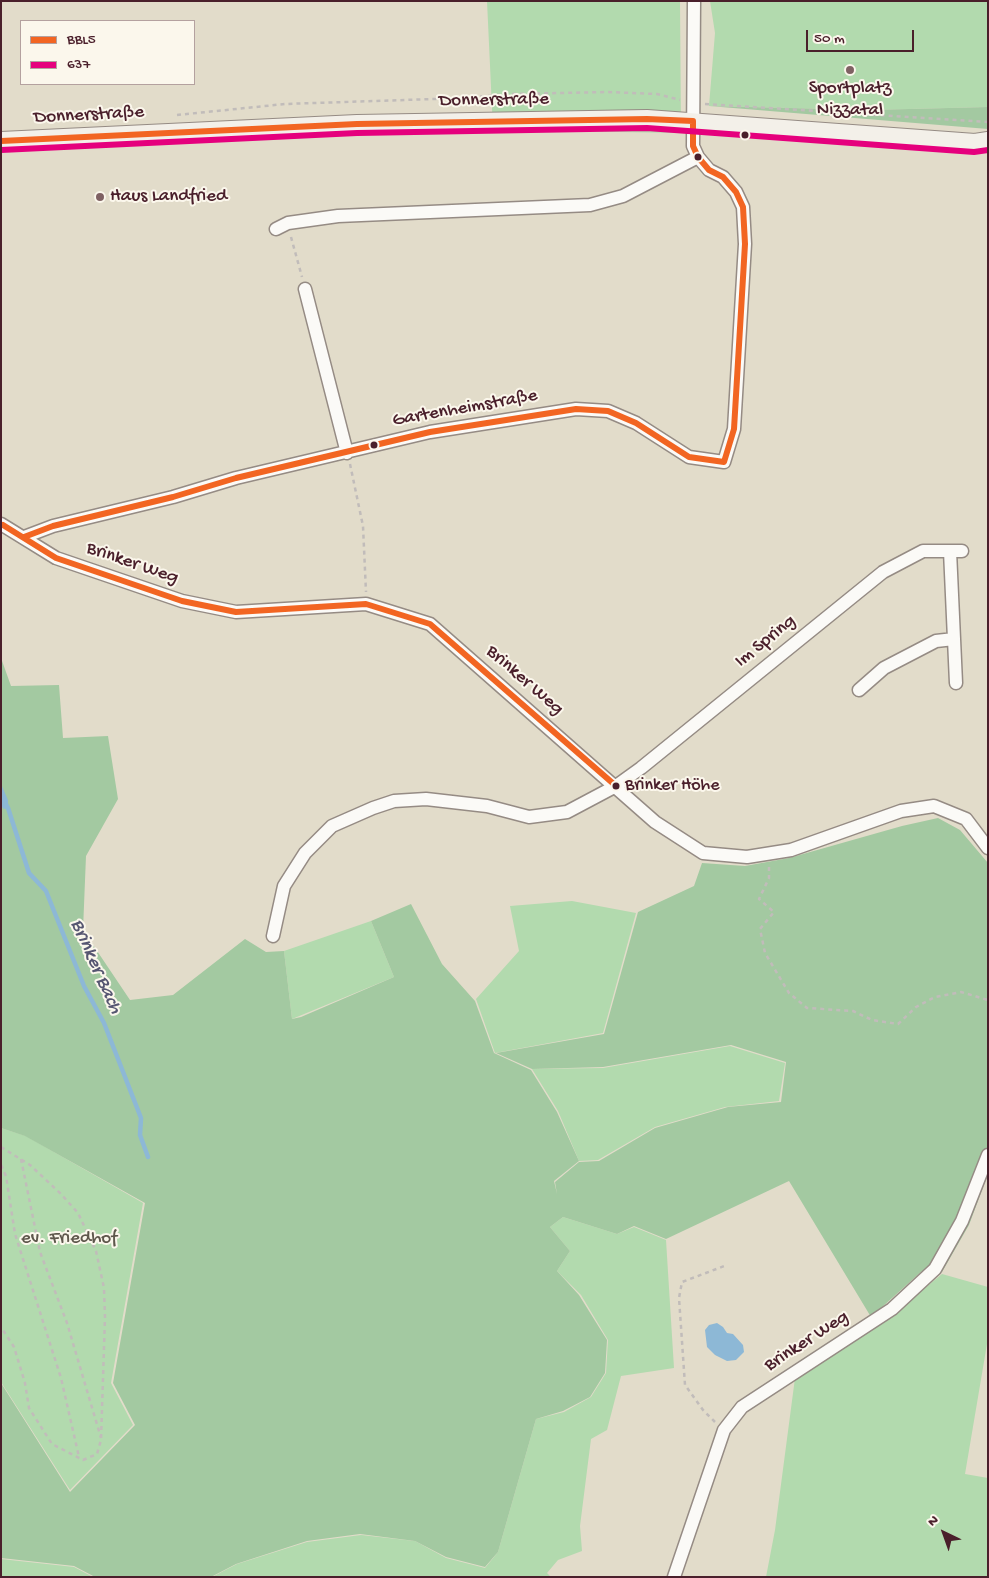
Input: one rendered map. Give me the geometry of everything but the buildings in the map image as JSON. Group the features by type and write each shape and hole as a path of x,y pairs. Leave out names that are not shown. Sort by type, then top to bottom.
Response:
{"main road":[{"name":"Donnerstraße","path":"1,141 357,124 647,119 693,112 975,143 988,141"}],"street":[{"path":"276,229 288,223 338,216 590,205 623,196 698,157 693,146 694,1"},
{"name":"Gartenheimstraße","path":"24,537 54,526 173,497 236,478 430,432 576,409 608,411 636,424 689,457 724,462 734,429 745,244 743,207 730,184 723,176 709,170 698,157"},
{"path":"305,289 347,452"},
{"name":"Brinker Weg","path":"1,524 56,558 182,601 236,612 366,604 430,624 655,822 703,853 747,857 791,850 901,811 934,806 966,819 988,848"},
{"name":"Im Spring","path":"616,786 883,572 923,552 956,551 954,639 956,683"},
{"path":"859,690 884,668 936,641 954,639"},
{"path":"273,936 284,886 305,853 332,826 373,808 394,801 426,799 487,806 529,817 567,812 616,786"},
{"name":"Brinker Weg","path":"674,1577 724,1430 742,1407 892,1309 935,1268 962,1221 988,1155"}],"path":[{"path":"172,116 285,104 607,92 657,94 693,112 988,122"},
{"path":"288,223 305,289"},
{"path":"347,452 363,526 366,604"},
{"path":"770,854 769,878 759,898 774,912 760,929 765,953 789,993 807,1008 853,1012 872,1020 898,1024 916,1007 935,997 961,992 988,1000"},
{"path":"1,1147 30,1164 61,1194 78,1213 96,1251 104,1288 105,1307 102,1440 97,1454 83,1460 52,1444 29,1408 25,1383 14,1347 1,1327"},
{"path":"21,1159 40,1252 67,1323 102,1440"},
{"path":"1,1165 6,1176 15,1234 61,1378 79,1457"},
{"path":"724,1430 703,1410 686,1385 679,1298 682,1282 727,1265"}],"green space":[{"path":"487,1 680,1 681,133 493,130"},
{"name":"Sportplatz Nizzatal","path":"710,1 988,1 988,107 869,110 709,106 715,33"},
{"path":"709,106 869,110 988,107 988,129"},
{"path":"1,658 11,686 59,685 63,738 108,736 118,799 86,856 83,930 130,1000 173,995 245,939 266,952 284,951 292,1019 301,1017 394,977 371,921 411,904 442,964 475,1001 494,1053 531,1070 557,1112 579,1161 554,1181 557,1194 555,1182 579,1162 599,1161 655,1128 728,1107 781,1102 786,1062 731,1045 603,1067 532,1069 496,1053 604,1034 638,912 694,886 702,863 745,866 789,858 902,826 938,818 960,830 988,863 988,1174 969,1225 942,1272 922,1271 871,1317 789,1181 666,1239 634,1226 617,1234 563,1217 550,1227 570,1251 557,1271 579,1295 607,1340 605,1373 590,1397 563,1411 536,1419 498,1552 485,1567 446,1557 415,1541 360,1534 307,1541 236,1564 211,1577 95,1577 74,1566 1,1558 1,1383 70,1492 135,1425 113,1383 145,1203 25,1136 1,1128"},
{"path":"572,901 636,913 603,1033 495,1053 476,999 519,951 510,906"},
{"path":"371,921 394,977 292,1019 284,951"},
{"path":"730,1046 785,1063 779,1101 725,1107 655,1127 598,1160 579,1161 558,1111 532,1069 603,1068"},
{"name":"ev. Friedhof","path":"1,1128 26,1136 143,1203 111,1383 133,1425 70,1490 1,1382"},
{"path":"563,1217 617,1234 634,1227 666,1240 674,1368 621,1376 607,1430 591,1439 580,1526 582,1551 558,1560 547,1573 551,1577 212,1577 237,1564 307,1542 361,1535 415,1541 446,1558 485,1568 498,1552 536,1419 564,1412 591,1397 606,1373 608,1340 581,1295 557,1271 570,1251 550,1227"},
{"path":"942,1274 988,1287 988,1338 965,1474 988,1478 988,1577 766,1577 775,1530 795,1378 893,1314"},
{"path":"1,1559 74,1567 93,1577 1,1577"}],"water":[{"path":"1,784 8,800 8,808 4,809 1,806"},
{"path":"717,1323 727,1333 733,1334 743,1345 744,1352 736,1360 727,1361 715,1355 707,1347 705,1330 709,1325"}],"waterway":[{"name":"Brinker Bach","path":"1,796 8,808 29,873 46,891 84,986 104,1023 141,1118 140,1135 148,1157"}],"transit line":[{"name":"BBL5","path":"1,141 357,124 647,119 693,121 693,146 698,157 709,170 723,177 736,192 743,207 745,244 734,429 724,462 689,457 636,423 608,411 576,409 430,432 236,478 173,497 53,526 24,537"},
{"name":"637","path":"1,150 357,133 647,128 974,152 988,150"},
{"name":"BBL5","path":"3,525 56,558 182,601 236,612 366,604 430,624 616,786"}],"place":[{"name":"Sportplatz Nizzatal","path":"850,70"},
{"name":"Haus Landfried","path":"100,197"},
{"name":"Brinker Höhe","path":"616,786"}]}
